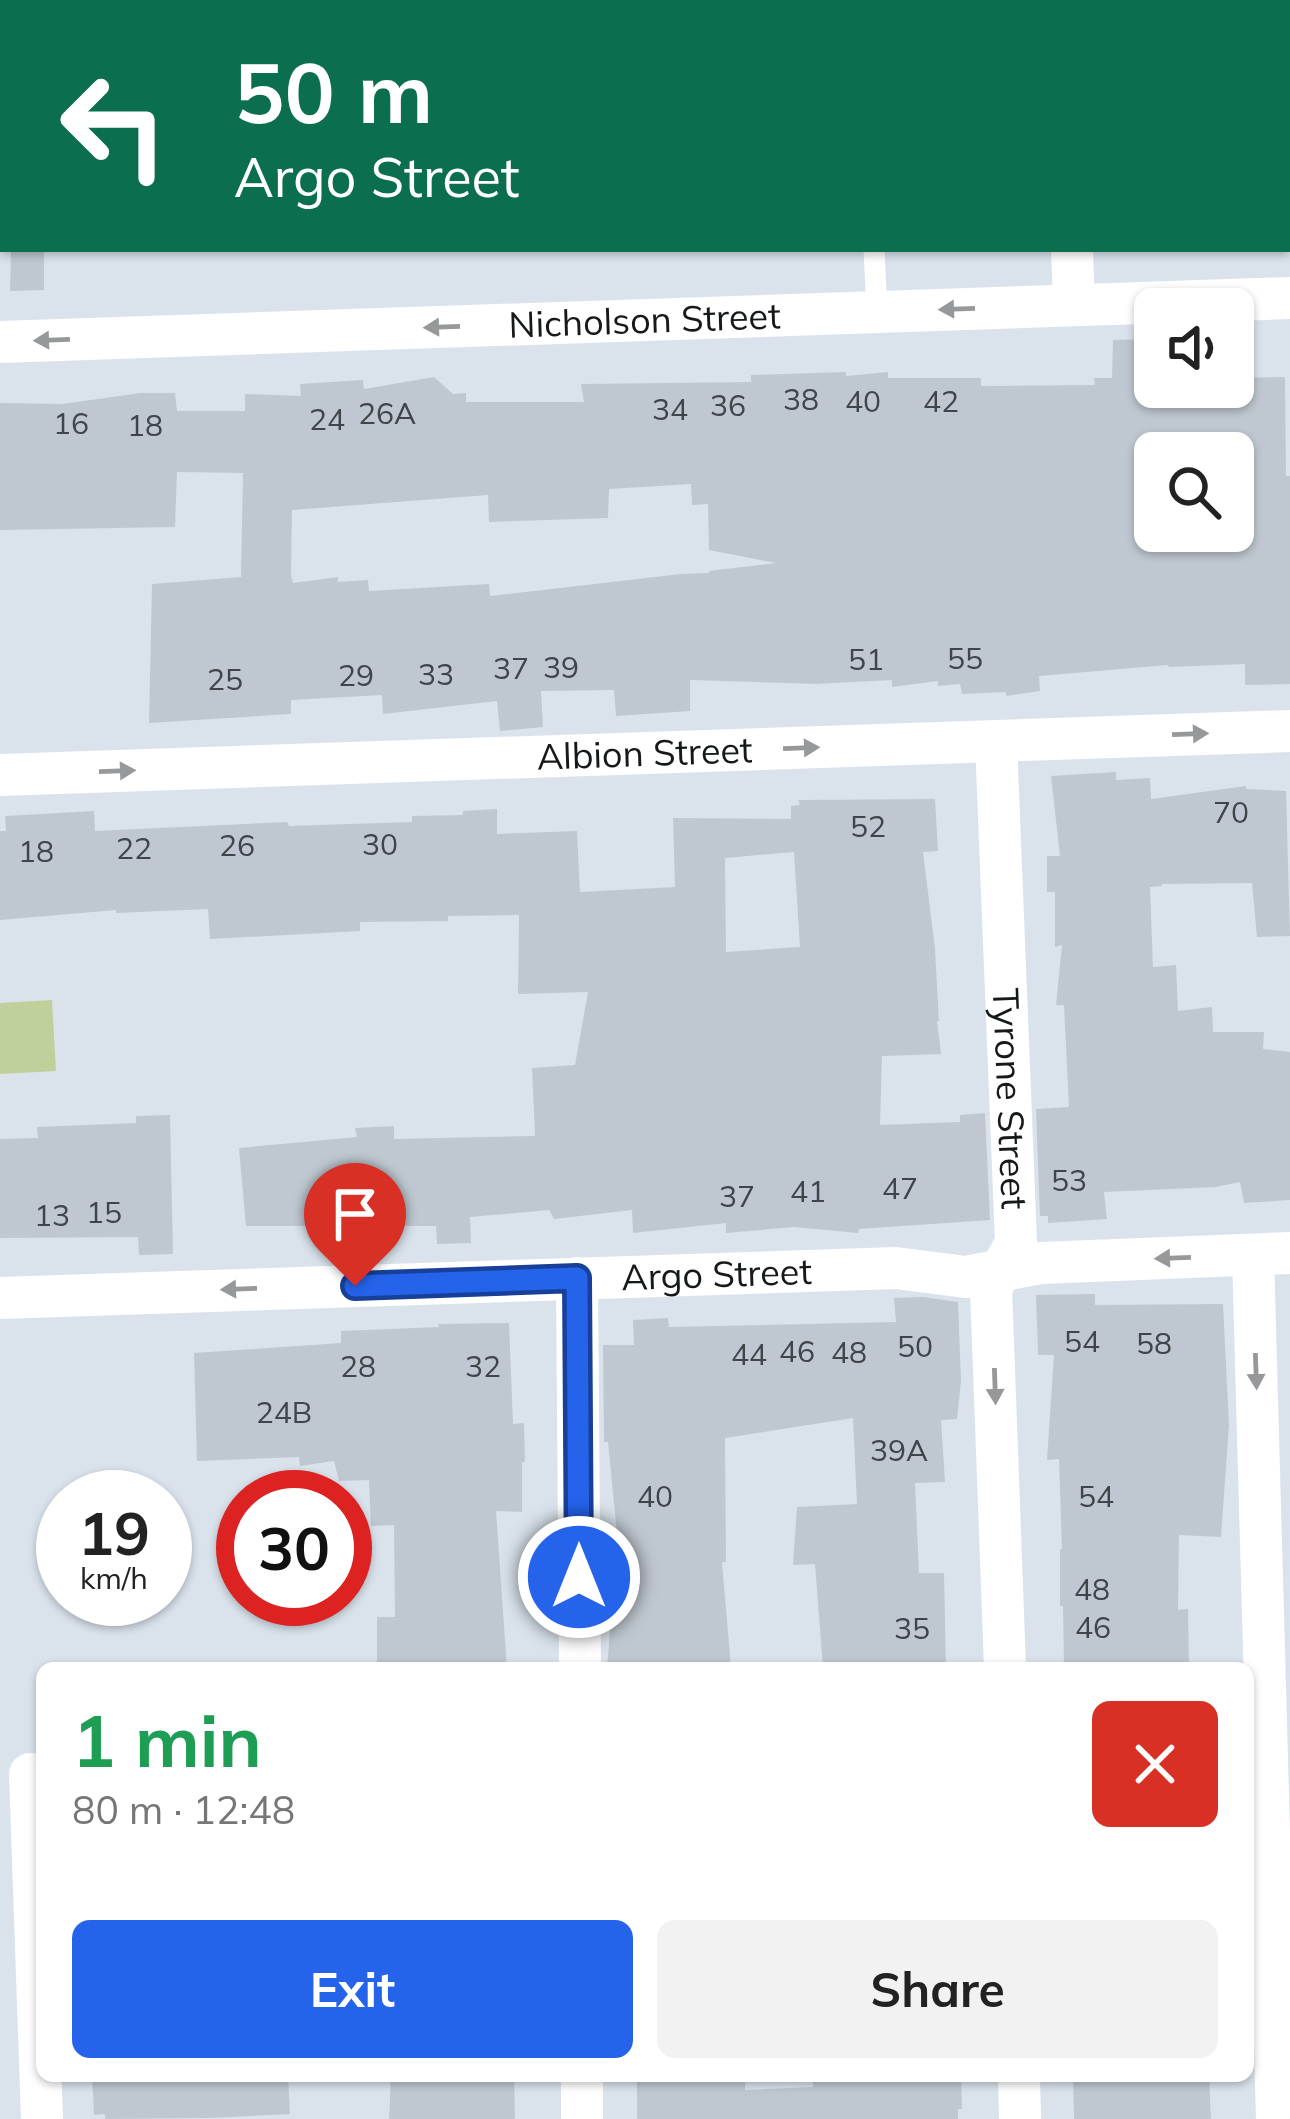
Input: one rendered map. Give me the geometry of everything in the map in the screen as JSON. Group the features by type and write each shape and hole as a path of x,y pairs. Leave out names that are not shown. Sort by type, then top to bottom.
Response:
{"street":[{"path":"1072,252 1074,305"},
{"name":"Nicholson Street","path":"0,342 1290,298"},
{"name":"Albion Street","path":"0,776 1290,730"},
{"name":"Tyrone Street","path":"996,742 1016,1239 992,1292 1004,1662"},
{"path":"1271,1254 1277,2119"},
{"name":"Argo Street","path":"0,1298 896,1268 966,1276 1040,1263 1271,1254"},
{"path":"577,1278 580,1662"},
{"path":"24,1774 36,2004"},
{"path":"40,2082 42,2119"},
{"path":"582,2082 582,2119"},
{"path":"1018,2082 1020,2119"}],"lane":[{"path":"874,252 877,312"}],"green space":[{"path":"52,1000 56,1071 0,1074 0,1003"}],"building":[{"path":"11,252 44,252 44,290 10,291"},
{"path":"1113,340 1134,340 1134,408 1254,408 1254,378 1285,377 1290,684 1245,685 1245,664 1039,676 1040,691 1006,696 1006,692 962,694 960,684 938,686 938,681 892,687 892,680 816,684 690,680 690,711 616,716 614,690 541,691 543,727 500,731 497,701 383,714 382,695 291,700 291,714 149,723 152,584 241,577 243,473 177,472 175,527 0,530 0,403 62,404 175,393 177,411 245,411 245,394 301,396 300,384 363,380 364,389 434,377 453,394 466,393 466,402 584,402 581,384 751,382 751,375 888,372 888,378 981,378 981,386 1095,385 1094,378 1112,378","holes":["691,484 692,505 708,504 709,550 776,563 490,596 489,584 369,591 368,580 338,582 338,577 293,583 291,575 292,510 488,495 489,522 608,518 609,489"]},
{"path":"1116,772 1116,780 1150,778 1151,799 1246,786 1286,791 1290,936 1257,937 1252,883 1150,887 1153,967 1176,965 1178,1011 1212,1007 1213,1032 1264,1032 1263,1049 1290,1052 1290,1200 1244,1203 1240,1182 1104,1192 1107,1219 1048,1223 1048,1216 1040,1216 1036,1109 1069,1107 1064,1005 1056,1005 1062,945 1055,947 1055,892 1047,892 1047,856 1060,856 1051,776"},
{"path":"935,799 938,851 923,852 941,1054 882,1056 880,1125 960,1122 960,1115 985,1113 990,1220 859,1229 858,1233 794,1227 726,1233 726,1223 633,1233 632,1210 554,1219 549,1210 470,1217 471,1243 437,1244 436,1226 246,1226 239,1148 357,1137 355,1128 394,1126 394,1139 535,1136 532,1068 575,1065 588,992 518,994 519,915 360,922 360,931 210,939 208,909 116,910 0,920 0,831 6,831 5,816 94,811 95,831 412,822 412,816 497,809 497,834 577,831 580,892 675,887 673,818 791,819 791,806 800,805 798,800","holes":["794,852 800,947 726,952 725,858"]},
{"path":"170,1115 173,1254 139,1255 138,1237 0,1238 0,1139 38,1138 37,1127 136,1123 136,1116"},
{"path":"1095,1294 1095,1305 1223,1304 1229,1425 1221,1537 1179,1535 1178,1610 1188,1609 1189,1662 1064,1662 1059,1459 1047,1460 1054,1355 1038,1355 1036,1295"},
{"path":"894,1298 958,1302 961,1381 957,1419 941,1420 945,1482 915,1483 919,1573 944,1573 946,1662 823,1662 815,1564 793,1565 797,1507 857,1504 853,1418 725,1438 726,1562 722,1562 731,1662 607,1662 613,1594 623,1594 608,1442 604,1442 603,1345 634,1345 633,1320 668,1318 669,1327 896,1322"},
{"path":"509,1323 513,1424 524,1423 525,1462 522,1512 496,1511 507,1662 377,1662 377,1617 395,1617 394,1525 372,1526 372,1470 336,1470 334,1461 300,1466 299,1457 197,1461 194,1353 341,1343 341,1331"},
{"path":"92,2082 288,2082 290,2114 105,2119 105,2114 94,2115"},
{"path":"391,2082 514,2082 515,2119 389,2119"},
{"path":"637,2082 745,2082 745,2090 813,2087 813,2082 961,2082 958,2119 637,2119"},
{"path":"1073,2082 1209,2082 1211,2119 1074,2119"}],"route":[{"path":"355,1286 577,1278 579,1577"}]}
